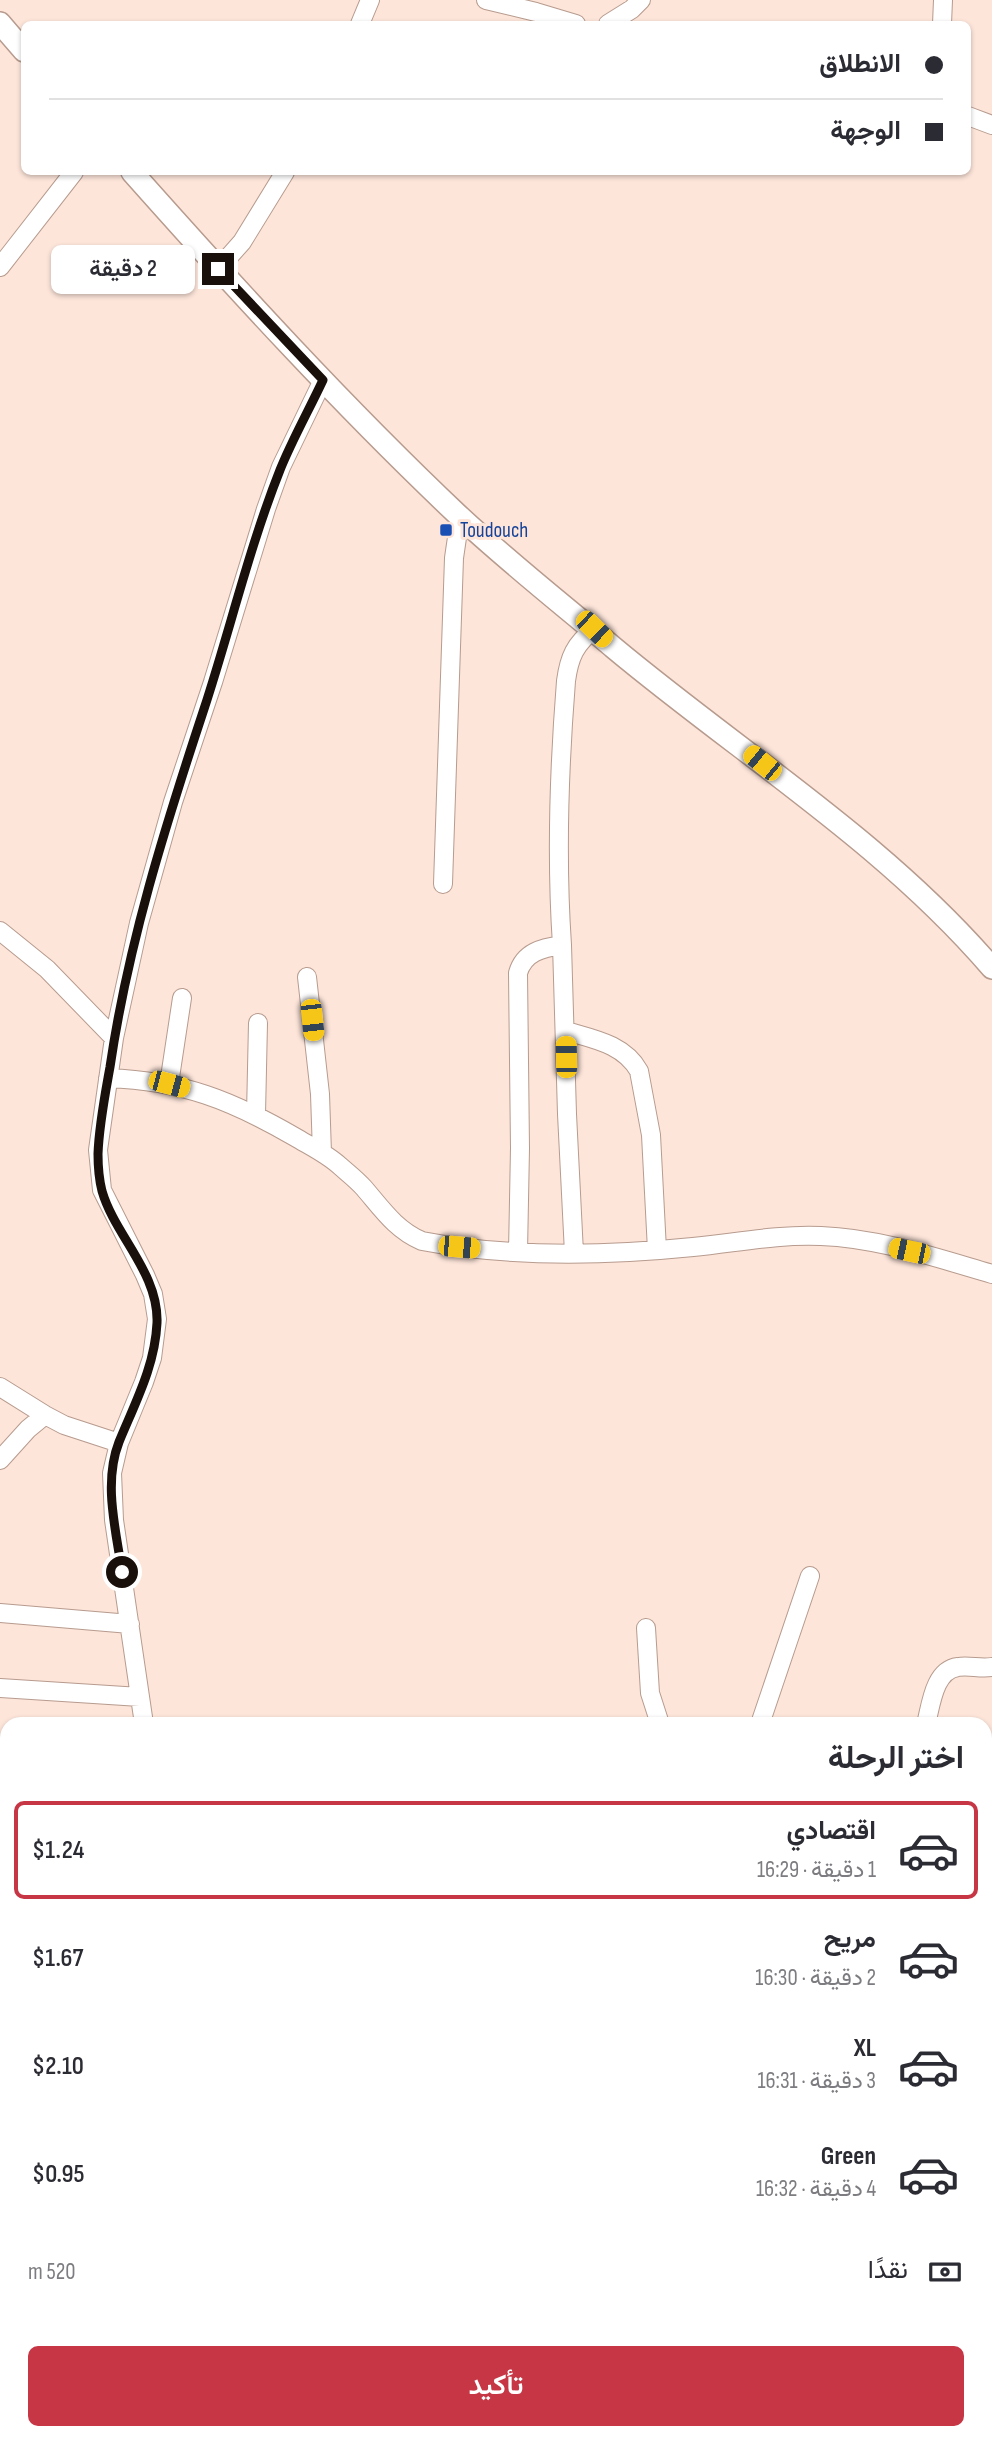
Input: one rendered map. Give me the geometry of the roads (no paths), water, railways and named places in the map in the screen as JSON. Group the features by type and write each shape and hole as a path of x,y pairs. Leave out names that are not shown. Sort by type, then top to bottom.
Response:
{"main road":[{"path":"0,23 21,48"},
{"path":"135,175 218,269 323,380 460,517 613,647 897,870 961,933 992,968"}],"street":[{"path":"361,21 370,0"},
{"path":"486,0 566,21"},
{"path":"613,21 641,0"},
{"path":"942,21 943,0"},
{"path":"971,117 992,125"},
{"path":"0,267 72,175"},
{"path":"218,269 242,242 283,175"},
{"path":"143,1717 114,1520 112,1473 119,1443 148,1370 157,1319 153,1294 145,1275 102,1190 98,1150 126,975 158,851 281,467 323,380"},
{"path":"443,884 454,558 460,517"},
{"path":"574,1253 558,832 568,666 577,645 594,629"},
{"path":"0,931 47,969 114,1038"},
{"path":"518,1252 520,1148 517,973 529,955 544,948 562,945"},
{"path":"307,977 320,1094 322,1153"},
{"path":"169,1084 182,998"},
{"path":"256,1114 258,1024"},
{"path":"566,1031 617,1048 634,1062 639,1071 650,1135 657,1250"},
{"path":"108,1078 140,1079 169,1084 197,1091 256,1114 334,1161 362,1186 388,1218 408,1235 422,1241 518,1252 574,1253 657,1250 802,1235 824,1236 850,1238 909,1251 992,1274"},
{"path":"0,1387 64,1425 119,1443"},
{"path":"0,1460 28,1429 45,1415"},
{"path":"762,1717 810,1576"},
{"path":"0,1613 130,1624"},
{"path":"646,1628 650,1693 658,1717"},
{"path":"928,1717 932,1697 945,1672 959,1666 992,1667"},
{"path":"0,1688 140,1697"}],"place":[{"name":"Toudouch","path":"446,530"}]}
